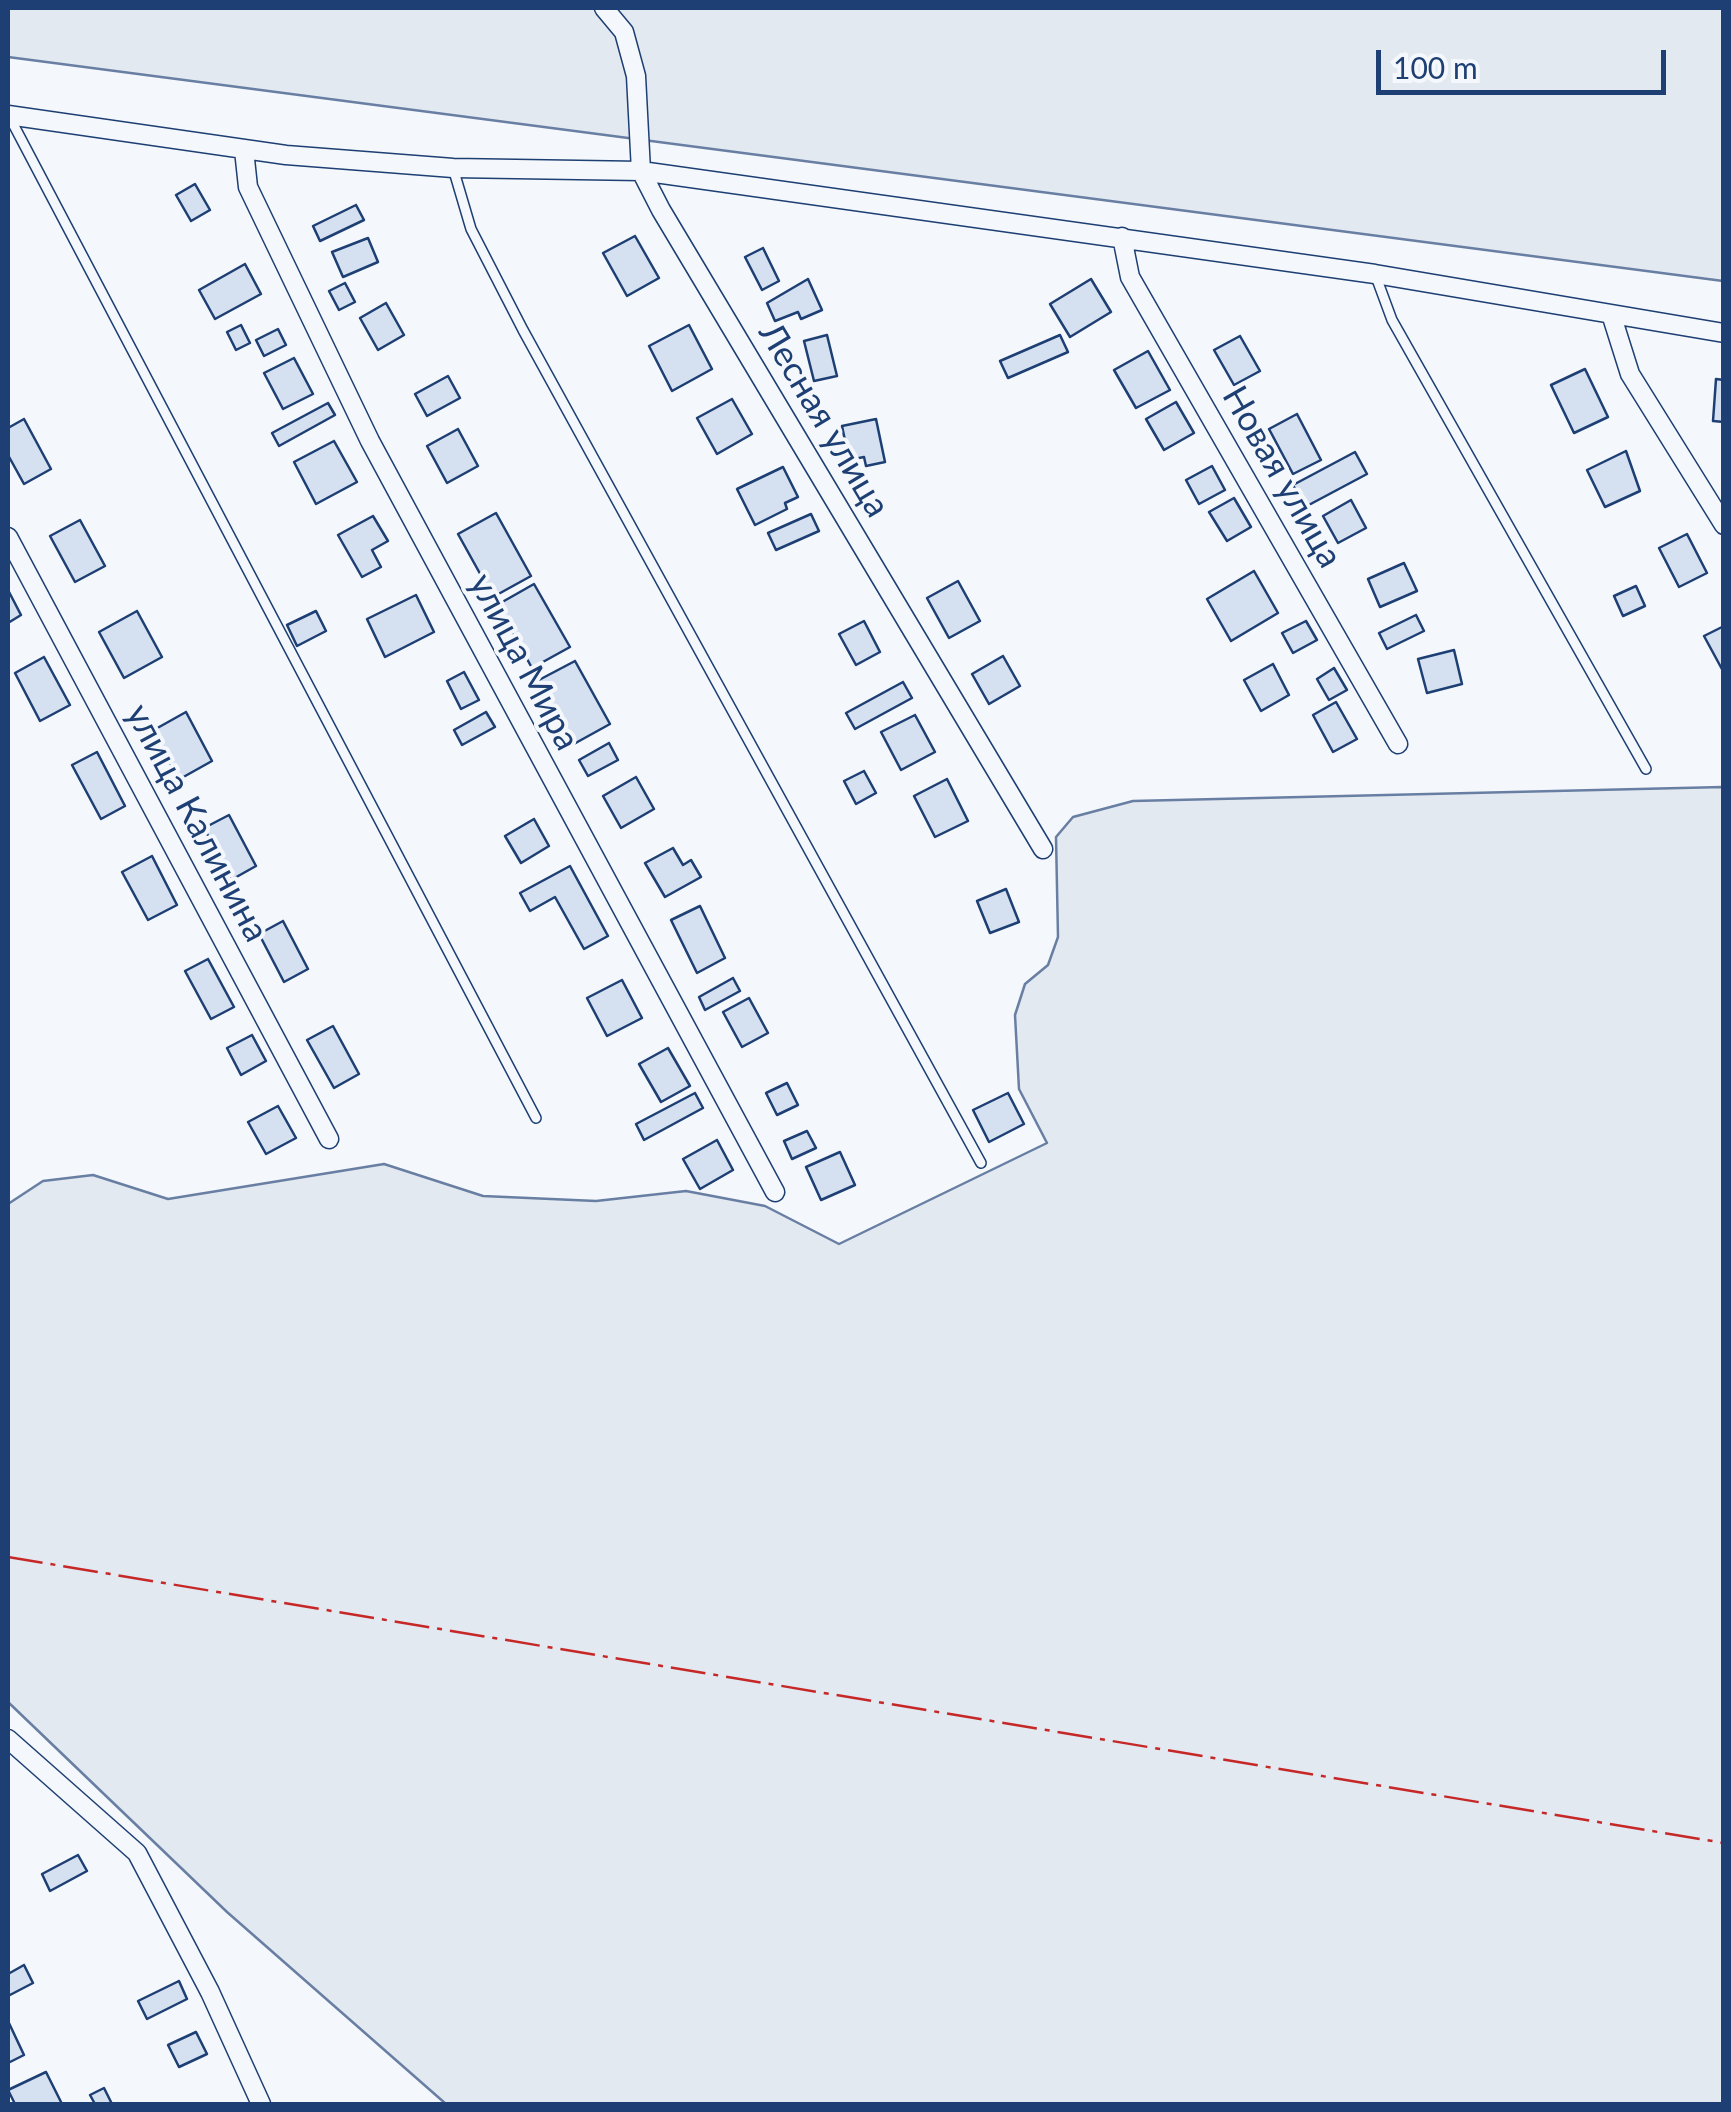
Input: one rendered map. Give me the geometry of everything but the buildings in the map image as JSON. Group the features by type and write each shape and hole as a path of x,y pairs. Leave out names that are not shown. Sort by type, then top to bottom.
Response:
{"street":[{"name":"Лесная улица","path":"604,8 624,32 636,76 641,171 1043,850"},
{"path":"8,116 244,150 453,168 641,171 1375,274 1724,333"},
{"name":"улица Мира","path":"244,150 248,186 370,441 775,1192"},
{"name":"Новая улица","path":"1122,237 1130,276 1398,744"},
{"path":"1612,316 1630,374 1724,525"},
{"name":"улица Калинина","path":"8,538 329,1139"},
{"path":"8,1739 137,1854 210,1992 258,2100 237,2104"}],"lane":[{"path":"8,116 536,1118"},
{"path":"453,168 471,228 523,330 981,1163"},
{"path":"1375,274 1392,320 1646,769"}],"shaded area":[{"path":"8,8 1723,8 1723,281 8,57"},
{"path":"1723,787 1723,2104 446,2104 227,1912 8,1702 8,1204 43,1181 93,1175 168,1199 384,1164 483,1196 596,1201 686,1191 765,1206 839,1244 1047,1143 1019,1089 1015,1015 1025,984 1048,965 1058,937 1056,837 1073,817 1133,801"}],"power":[{"path":"8,1557 1724,1843"}]}
